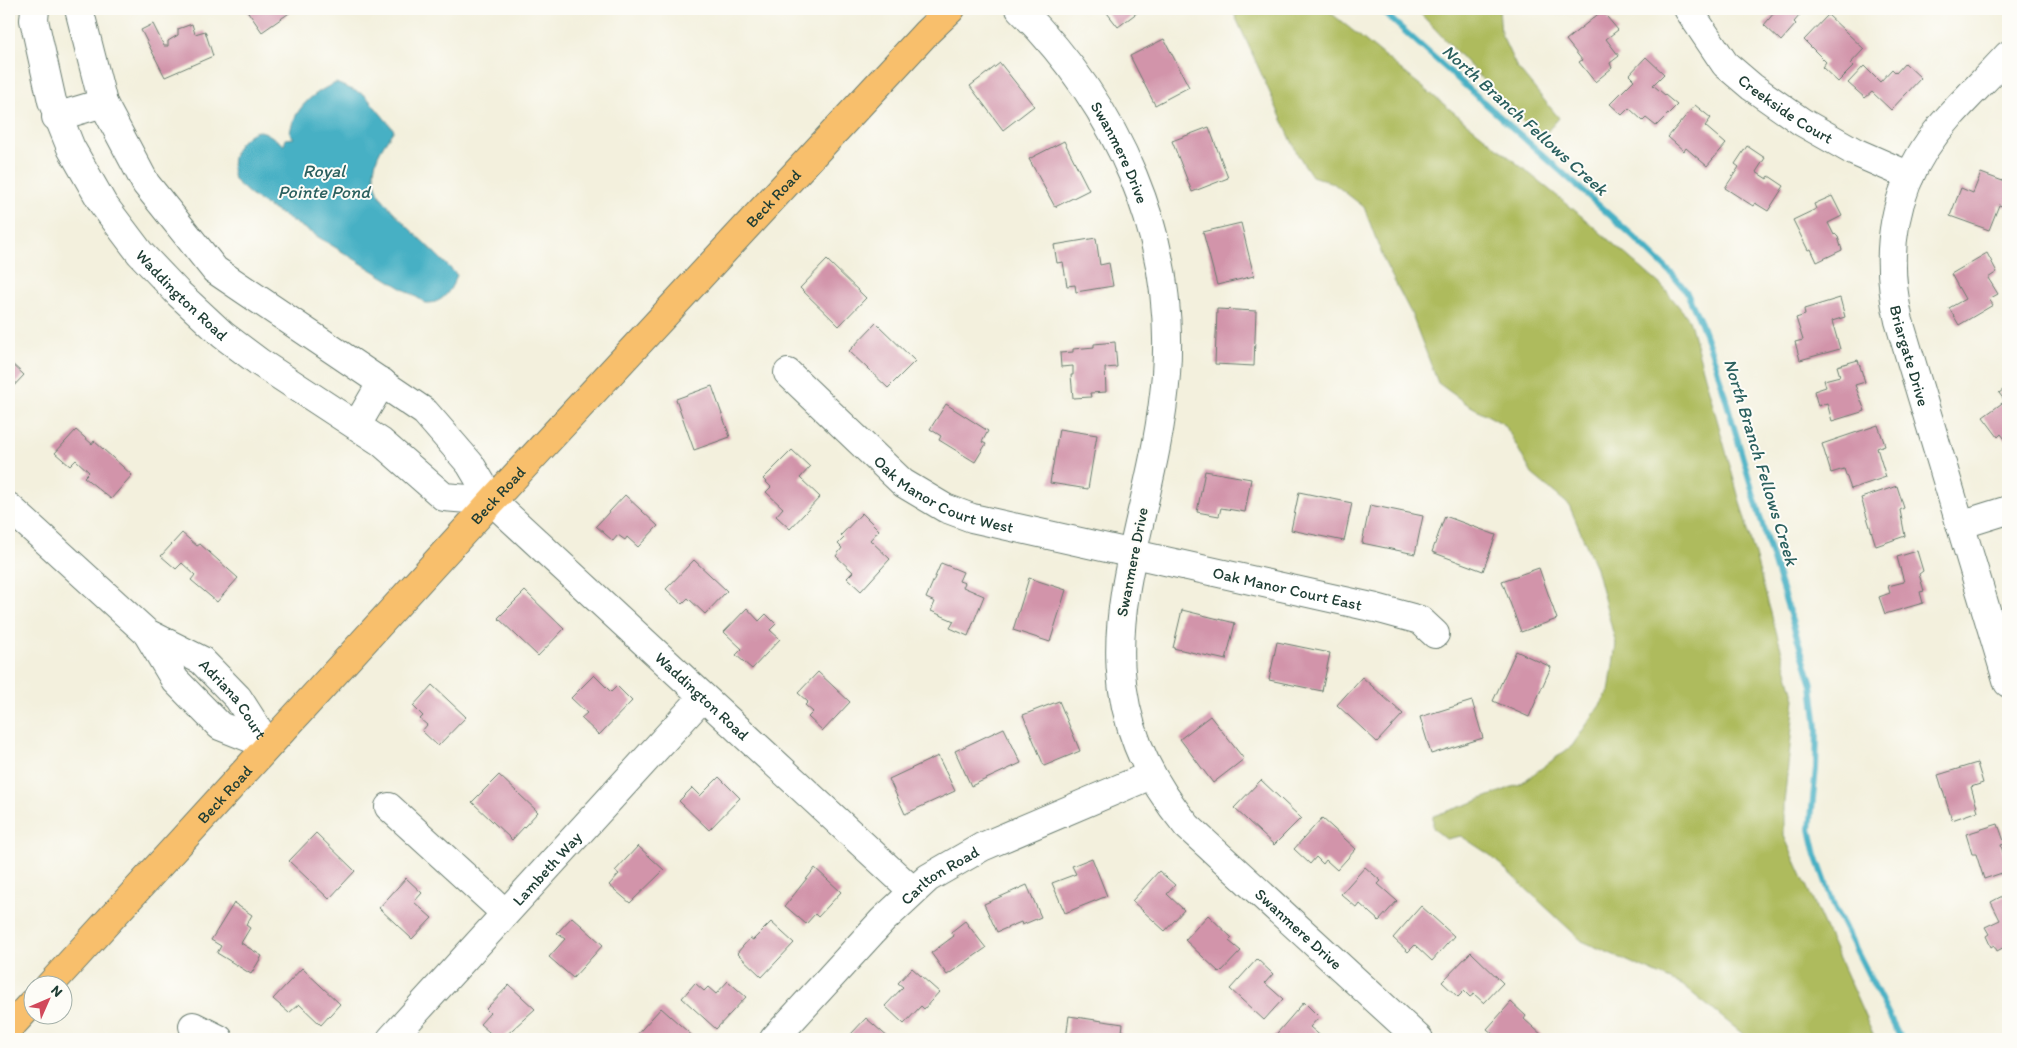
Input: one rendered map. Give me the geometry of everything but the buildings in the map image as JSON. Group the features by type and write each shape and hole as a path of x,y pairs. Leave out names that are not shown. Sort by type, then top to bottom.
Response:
{"main road":[{"name":"Beck Road","path":"58,976 492,501 926,32 951,9"},
{"path":"9,1028 22,1014"}],"street":[{"name":"Waddington Road","path":"80,9 103,103 146,184 215,270 425,412 470,464 492,501 913,890"},
{"name":"Swanmere Drive","path":"1020,9 1062,54 1088,89 1111,126 1141,193 1154,239 1165,299 1166,373 1163,404 1120,623 1120,673 1128,722 1151,775 1167,802 1187,826 1419,1039"},
{"name":"Creekside Court","path":"1688,9 1725,64 1752,87 1802,122 1840,144 1910,176"},
{"name":"Waddington Road","path":"33,10 56,117 71,148 103,204 140,252 179,294 223,335 259,362 358,425 381,442 444,498 492,501"},
{"name":"Briargate Drive","path":"2008,55 1949,116 1910,176 1893,230 1890,265 1892,293 2008,683"},
{"path":"56,117 103,103"},
{"name":"Oak Manor Court West","path":"788,373 903,483 945,508 972,518 1133,552"},
{"path":"358,425 382,382"},
{"name":"Adriana Court","path":"9,506 148,633 175,680 220,726 268,745"},
{"path":"1960,525 2008,510"},
{"name":"Oak Manor Court East","path":"1133,552 1376,608 1420,620 1435,634"},
{"name":"Lambeth Way","path":"391,1039 504,912 703,697"},
{"name":"Carlton Road","path":"774,1039 913,890 928,878 982,847 1151,775"},
{"path":"389,807 504,912"},
{"path":"193,1026 219,1039"}],"green space":[{"path":"1232,9 1326,9 1572,208 1662,286 1689,319 1795,699 1784,803 1784,836 1875,1039 1749,1039 1682,985 1582,941 1490,855 1461,836 1446,839 1433,828 1433,816 1520,784 1572,746 1609,692 1616,644 1596,568 1569,505 1532,474 1505,425 1467,404 1438,383 1411,313 1385,263 1364,207 1333,183 1312,176 1298,155"},
{"path":"1416,9 1499,9 1501,34 1516,66 1559,118 1544,135 1530,129"}],"water":[{"name":"Royal Pointe Pond","path":"336,83 365,95 394,130 376,160 374,172 376,185 380,195 408,227 457,275 446,295 438,301 426,303 253,197 234,180 232,169 234,154 245,138 260,131 284,145 286,139 294,138 290,133 292,124 306,102 320,91"}],"waterway":[{"name":"North Branch Fellows Creek","path":"1380,9 1633,236 1673,275 1686,291 1701,323 1715,362 1768,544 1812,685 1817,728 1816,768 1810,829 1816,855 1835,908 1901,1039"}]}
